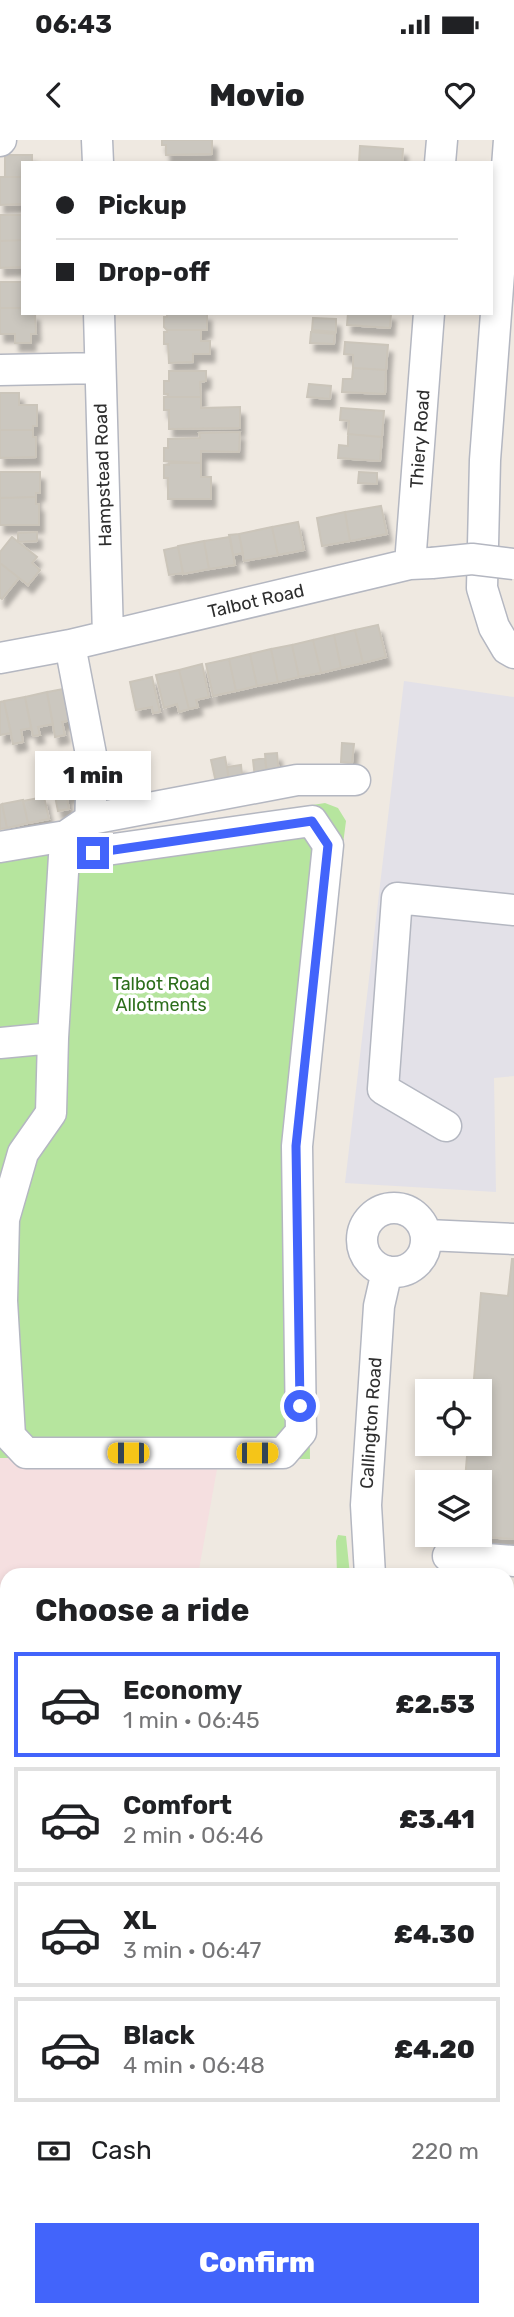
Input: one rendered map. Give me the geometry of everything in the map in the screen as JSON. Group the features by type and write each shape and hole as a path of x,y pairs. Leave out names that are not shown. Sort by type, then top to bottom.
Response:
{"street":[{"path":"97,140 98,161"},
{"path":"440,161 442,140"},
{"path":"509,140 485,460 482,588 494,627 507,649 514,653"},
{"name":"Hampstead Road","path":"99,315 108,636"},
{"name":"Thiery Road","path":"421,563 429,315"},
{"path":"0,370 100,368"},
{"name":"Talbot Road","path":"0,658 70,645 421,563 472,559 514,564"},
{"path":"70,645 94,771 89,802 91,820"},
{"path":"0,847 69,846 312,821 328,845 296,1146 301,1432 283,1453 26,1453 10,1436 1,1301 4,1219 23,1153 51,1113 64,856 69,846 91,820 296,780 355,780"},
{"path":"446,1126 383,1089 397,898 514,910"},
{"path":"0,1043 53,1038"},
{"path":"389,1207 407,1210 424,1225 427,1236 424,1252 418,1262 408,1269 399,1272 387,1271 370,1262 364,1254 363,1230 374,1214 389,1207"},
{"path":"427,1236 514,1239"},
{"name":"Callington Road","path":"370,1568 366,1505 379,1306 387,1271"},
{"path":"448,1556 514,1561"}],"shaded area":[{"path":"404,681 514,697 514,1076 494,1078 496,1192 345,1183"},
{"path":"0,1458 219,1458 199,1568 0,1568"}],"green space":[{"name":"Talbot Road Allotments","path":"325,803 338,808 346,821 313,1075 307,1165 310,1459 0,1458 0,854"},
{"path":"338,1535 346,1536 349,1568 337,1568"}],"building":[{"path":"162,140 212,140 212,154 166,155 166,145 162,145"},
{"path":"360,146 403,149 402,161 359,161"},
{"path":"5,155 32,155 32,161 21,161 21,177 5,177"},
{"path":"0,177 21,177 21,204 0,205"},
{"path":"0,215 21,215 21,240 0,241"},
{"path":"21,240 21,267 0,268 0,241"},
{"path":"0,282 21,282 21,308 0,308"},
{"path":"0,308 21,308 21,315 35,315 36,334 31,334 31,343 15,343 15,334 0,334"},
{"path":"207,315 207,330 167,330 164,327 164,317"},
{"path":"348,315 391,315 390,328 347,325"},
{"path":"313,318 336,319 336,332 312,330"},
{"path":"201,330 201,341 210,341 210,354 193,354 193,362 169,363 168,344 164,344 164,332"},
{"path":"311,332 335,334 334,344 310,343"},
{"path":"345,342 388,345 386,370 353,368 353,355 344,354"},
{"path":"353,368 386,370 385,394 342,392 343,379 352,379"},
{"path":"169,371 206,371 206,381 200,382 201,397 168,397 168,394 164,394 164,381 169,381"},
{"path":"309,384 331,386 330,399 307,397"},
{"path":"0,393 19,393 19,405 37,405 37,426 33,426 33,430 0,430"},
{"path":"164,397 201,397 201,408 240,407 240,428 169,429 169,410 164,410"},
{"path":"341,408 384,411 382,437 348,434 349,421 340,420"},
{"path":"0,430 33,430 33,437 36,437 36,457 0,458"},
{"path":"240,432 239,452 201,451 201,463 164,461 164,448 168,448 168,439 200,438 199,433"},
{"path":"348,434 382,437 380,461 338,458 339,445 348,446"},
{"path":"201,463 201,477 211,477 211,499 168,499 168,478 164,478 164,465"},
{"path":"0,472 40,472 40,493 36,493 36,497 0,498"},
{"path":"359,472 377,473 377,484 358,483"},
{"path":"36,497 36,504 39,504 39,525 0,525 0,498"},
{"path":"381,506 387,534 350,541 345,512"},
{"path":"345,512 350,541 322,546 317,518"},
{"path":"298,522 304,550 278,555 272,527"},
{"path":"272,527 278,555 244,561 239,534"},
{"path":"37,532 37,541 18,542 18,533"},
{"path":"239,534 243,553 233,555 229,535"},
{"path":"12,537 37,557 32,563 40,570 28,585 0,563 0,552"},
{"path":"230,537 235,565 209,569 204,541"},
{"path":"204,541 209,569 183,574 178,546"},
{"path":"178,547 183,573 169,575 164,550"},
{"path":"0,563 19,578 2,599 0,598"},
{"path":"378,625 386,657 363,663 355,630"},
{"path":"355,630 363,663 341,668 334,635"},
{"path":"334,635 341,668 321,673 313,640"},
{"path":"313,640 321,673 299,677 292,645"},
{"path":"292,645 299,677 278,682 271,649"},
{"path":"271,649 278,682 257,686 250,654"},
{"path":"250,654 257,686 236,691 229,659"},
{"path":"229,659 236,691 213,696 206,664"},
{"path":"202,664 209,697 196,700 198,707 189,709 179,670"},
{"path":"179,670 189,709 179,712 177,704 164,708 156,675"},
{"path":"152,677 160,712 153,713 152,707 136,710 130,682"},
{"path":"69,688 76,719 62,722 65,735 55,737 47,692"},
{"path":"47,692 53,724 38,727 40,735 33,736 25,697"},
{"path":"25,697 31,728 21,730 23,742 13,744 4,701"},
{"path":"4,701 11,733 0,735 0,702"},
{"path":"342,743 354,744 352,763 341,762"},
{"path":"277,753 279,775 267,777 265,754"},
{"path":"225,757 230,785 217,787 211,760"},
{"path":"265,758 267,777 255,778 253,760"},
{"path":"241,765 243,783 230,785 227,767"},
{"path":"83,769 78,793 66,795 63,772"},
{"path":"65,789 69,809 58,811 54,791"},
{"path":"44,797 49,819 28,823 23,801"},
{"path":"23,800 28,823 7,828 2,804"},
{"path":"2,804 7,828 0,829 0,805"},
{"path":"514,1259 514,1539 492,1538 492,1470 466,1470 467,1456 492,1456 492,1379 474,1379 481,1293 508,1296"}],"route":[{"path":"93,853 312,821 328,845 296,1146 300,1406"}]}
